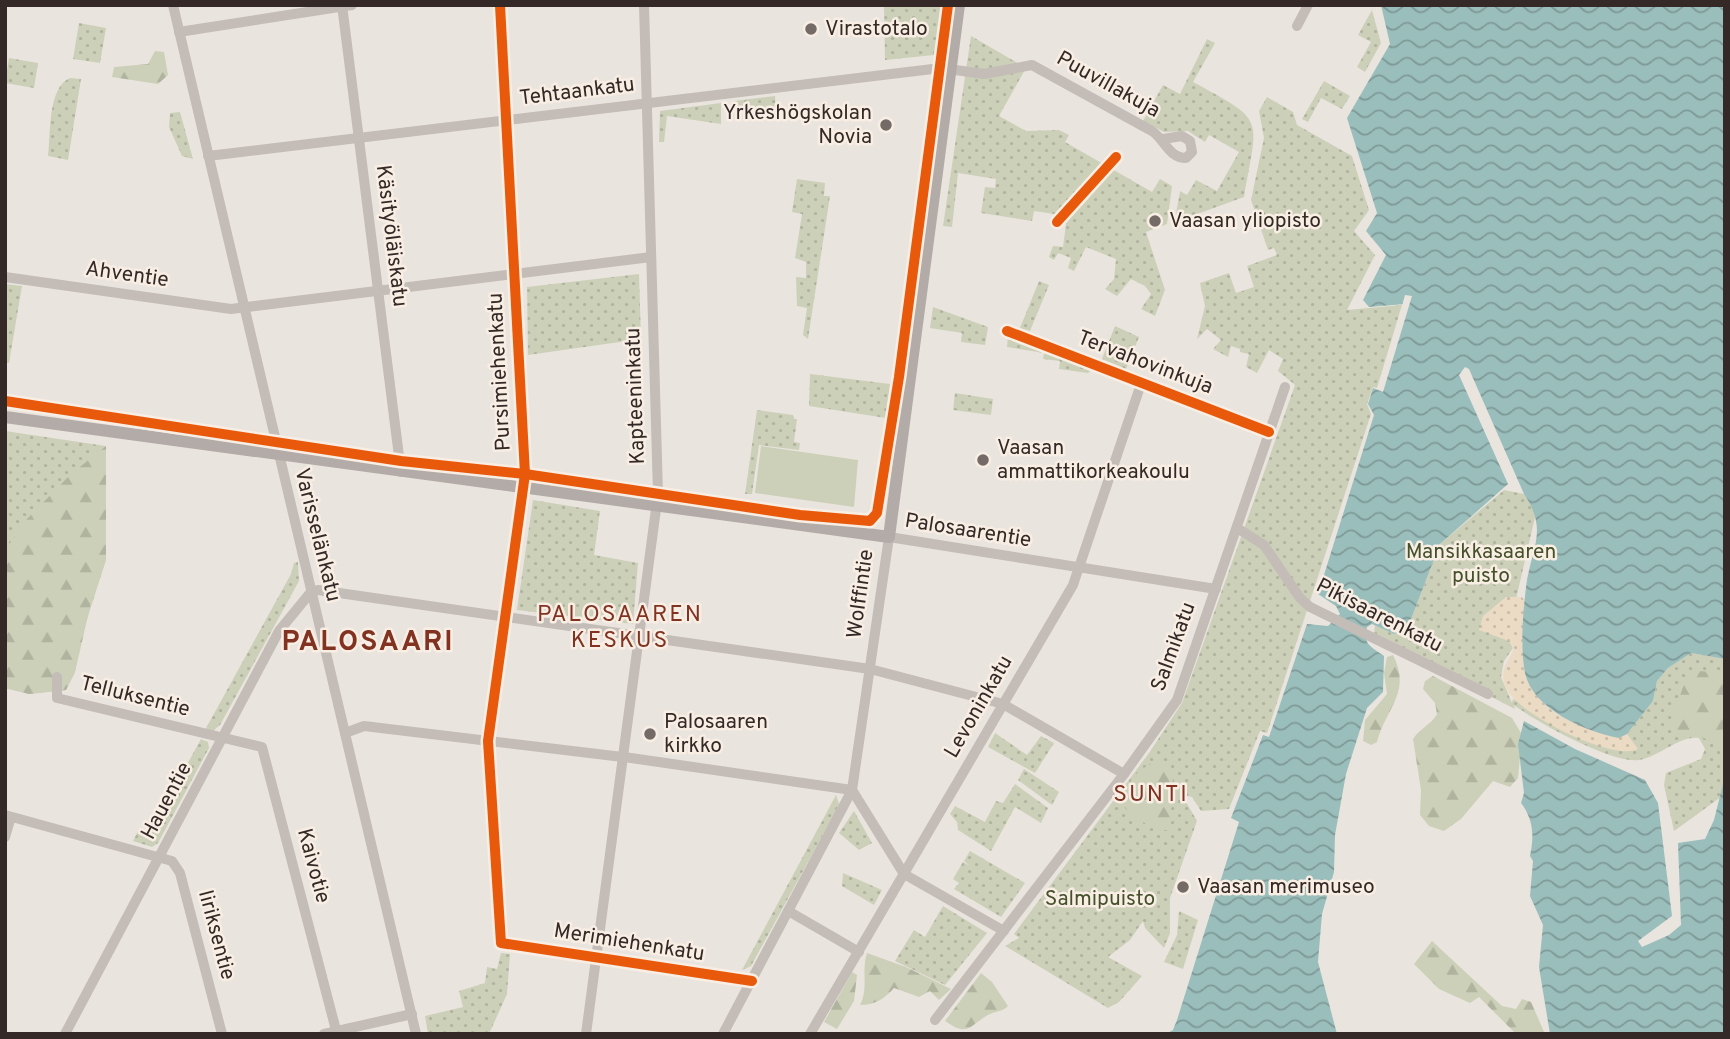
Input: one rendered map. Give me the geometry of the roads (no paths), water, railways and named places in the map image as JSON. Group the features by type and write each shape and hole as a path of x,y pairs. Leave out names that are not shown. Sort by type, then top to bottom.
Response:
{"main road":[{"name":"Wolffintie","path":"889,537 959,5"},
{"name":"Palosaarentie","path":"5,417 889,537"}],"street":[{"name":"Varisselänkatu","path":"173,5 416,1034"},
{"name":"Pursimiehenkatu","path":"500,5 523,487 488,741 501,943"},
{"name":"Kapteeninkatu","path":"586,1034 594,957 656,505 644,5"},
{"path":"1297,26 1308,5"},
{"path":"179,32 346,6"},
{"name":"Käsityöläiskatu","path":"346,6 359,138 401,472"},
{"name":"Puuvillakuja","path":"952,68 984,74 1032,65 1163,139"},
{"name":"Tehtaankatu","path":"208,156 952,68"},
{"name":"Ahventie","path":"5,278 231,309 651,257"},
{"name":"Levoninkatu","path":"810,1034 1073,585 1142,381"},
{"name":"Salmikatu","path":"934,1020 1124,774 1177,700 1285,387"},
{"name":"Pikisaarenkatu","path":"1237,528 1264,545 1300,598 1331,618 1488,694"},
{"name":"Palosaarentie","path":"889,537 1216,589"},
{"name":"Wolffintie","path":"723,1034 790,912 852,790 889,537"},
{"path":"312,592 318,590 870,669 1003,704 1124,774"},
{"name":"Hauentie","path":"65,1034 286,618 312,592"},
{"name":"Telluksentie","path":"57,677 57,698 222,738"},
{"path":"345,733 364,726 622,757 852,790 904,874 1004,932"},
{"name":"Kaivotie","path":"222,738 262,747 336,1032"},
{"path":"5,837 8,816 159,857"},
{"name":"Iiriksentie","path":"159,857 172,861 180,873 222,1034"},
{"path":"790,912 859,952"},
{"name":"Merimiehenkatu","path":"501,943 752,981"},
{"path":"324,1034 412,1014"}],"water":[{"path":"1381,5 1725,5 1725,659 1691,653 1668,668 1657,681 1653,701 1627,734 1619,738 1577,725 1539,698 1525,673 1522,641 1526,587 1536,540 1536,519 1469,369 1465,367 1459,375 1508,484 1440,544 1406,632 1394,634 1372,624 1367,627 1367,641 1384,656 1383,692 1367,708 1346,774 1335,835 1334,872 1322,914 1318,962 1337,1034 1166,1034 1173,1030 1177,1020 1239,822 1231,818 1263,735 1269,737 1307,624 1328,626 1340,614 1336,606 1318,594 1374,415 1368,404 1373,388 1378,390 1382,385 1405,304 1369,307 1363,300 1386,255 1366,231 1377,213 1347,118 1390,44"},
{"path":"1524,721 1575,749 1645,780 1658,803 1672,916 1638,941 1642,947 1669,935 1681,925 1678,843 1705,839 1714,820 1725,776 1725,1034 1550,1034 1539,967 1543,925 1530,896 1532,829 1521,803 1524,793 1518,744"}],"place":[{"name":"Virastotalo","path":"811,29"},
{"name":"Yrkeshögskolan Novia","path":"886,125"},
{"name":"Vaasan yliopisto","path":"1155,221"},
{"name":"Vaasan ammattikorkeakoulu","path":"983,460"},
{"name":"Palosaaren kirkko","path":"650,734"},
{"name":"Vaasan merimuseo","path":"1183,887"}],"district":[{"name":"PALOSAAREN KESKUS","path":"620,628"},
{"name":"PALOSAARI","path":"368,643"},
{"name":"SUNTI","path":"1151,795"}],"park label":[{"name":"Mansikkasaaren puisto","path":"1481,564"},
{"name":"Salmipuisto","path":"1100,899"}]}
